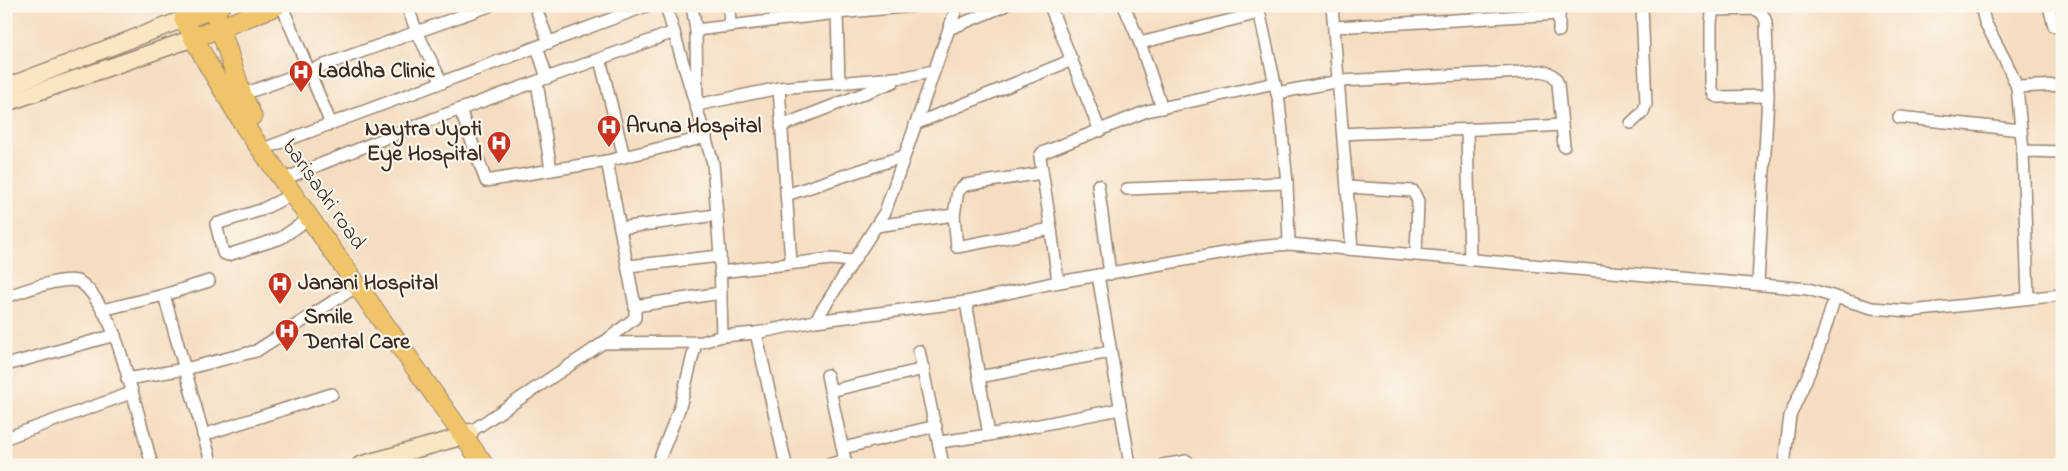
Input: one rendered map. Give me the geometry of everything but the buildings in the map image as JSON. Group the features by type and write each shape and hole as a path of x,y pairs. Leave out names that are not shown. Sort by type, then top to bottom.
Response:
{"main road":[{"path":"6,87 30,86 194,38 276,6"},
{"path":"6,102 30,86 184,19 217,7 235,97"},
{"name":"barisadri road","path":"184,19 194,38 235,97 289,183 363,291"},
{"name":"barisadri road","path":"235,97 252,116 266,148"},
{"name":"barisadri road","path":"289,183 310,218 363,291 467,434 494,465"},
{"path":"360,465 467,434"},
{"name":"barisadri road","path":"467,434 484,465"}],"street":[{"path":"282,6 331,124"},
{"path":"408,6 417,32 442,83"},
{"path":"235,97 489,6"},
{"path":"535,6 549,42"},
{"path":"266,148 646,6"},
{"path":"666,6 713,163 720,256 722,336"},
{"path":"692,6 696,30 697,105"},
{"path":"729,6 730,26"},
{"path":"696,30 914,6"},
{"path":"815,321 885,212 957,6"},
{"path":"949,29 1004,6"},
{"path":"1050,6 1100,131"},
{"path":"1124,6 1140,43 1162,108"},
{"path":"1332,6 1340,81 1352,249"},
{"path":"1630,123 1643,112 1646,104 1642,6"},
{"path":"1981,6 1985,22 2017,88 2021,130 2028,298"},
{"path":"2049,6 2054,26 2062,29"},
{"path":"1758,284 1768,96 1766,22 1760,11 1755,9 1713,8 1710,23 1711,86 1714,95 1718,97 1768,96"},
{"path":"1140,43 1258,10 1276,88 1287,183 1289,244"},
{"path":"1335,28 1559,10 1559,31"},
{"path":"837,13 839,83"},
{"path":"310,218 281,238 228,255 223,253 216,224 261,210 289,183 460,109 674,32"},
{"path":"536,47 542,80 551,170"},
{"path":"600,59 624,157"},
{"path":"915,124 1072,60"},
{"path":"697,105 779,88 906,77 934,71"},
{"path":"1058,282 1042,173 1041,154 1147,111 1276,88 1340,81 1541,71 1556,77 1564,146"},
{"path":"781,126 906,77"},
{"path":"2017,88 2062,85"},
{"path":"779,88 792,263"},
{"path":"460,109 486,180 607,161 706,137"},
{"path":"1899,117 2021,130"},
{"path":"1343,134 1562,125"},
{"path":"1467,130 1470,260"},
{"path":"2022,151 2062,152"},
{"path":"786,195 904,156"},
{"path":"467,434 603,344 635,318 635,306 628,266 607,161"},
{"path":"1042,173 965,185 958,191 954,215 957,247 1051,229"},
{"path":"1127,189 1287,183"},
{"path":"1098,185 1110,274"},
{"path":"1347,187 1413,191 1418,201 1416,255"},
{"path":"621,228 716,215"},
{"path":"876,226 954,215"},
{"path":"603,344 696,342 815,321 966,302 1058,282 1258,247 1289,244 1808,289 1872,308 1911,311 2062,295"},
{"path":"628,266 720,256"},
{"path":"720,272 831,258 854,261"},
{"path":"1098,276 1130,465"},
{"path":"6,296 63,280 76,280 89,290 115,335 152,465"},
{"path":"102,310 164,295 209,281"},
{"path":"127,379 185,370 256,351 363,291"},
{"path":"635,306 721,293"},
{"path":"164,295 212,465"},
{"path":"1784,465 1790,416 1816,357 1835,297"},
{"path":"966,302 988,435"},
{"path":"756,332 786,465"},
{"path":"6,365 115,335"},
{"path":"657,465 680,407 696,342"},
{"path":"919,351 940,442 943,465"},
{"path":"979,376 1110,352"},
{"path":"830,391 924,369"},
{"path":"827,375 846,463 828,465"},
{"path":"6,438 132,393"},
{"path":"203,435 332,394"},
{"path":"940,442 988,435 1120,408"},
{"path":"843,448 936,426"},
{"path":"1163,465 1187,461"}],"place":[{"name":"Laddha Clinic","path":"301,93"},
{"name":"Aruna Hospital","path":"609,148"},
{"name":"Naytra Jyoti Eye Hospital","path":"499,164"},
{"name":"Janani Hospital","path":"280,305"},
{"name":"Smile Dental Care","path":"287,352"}]}
